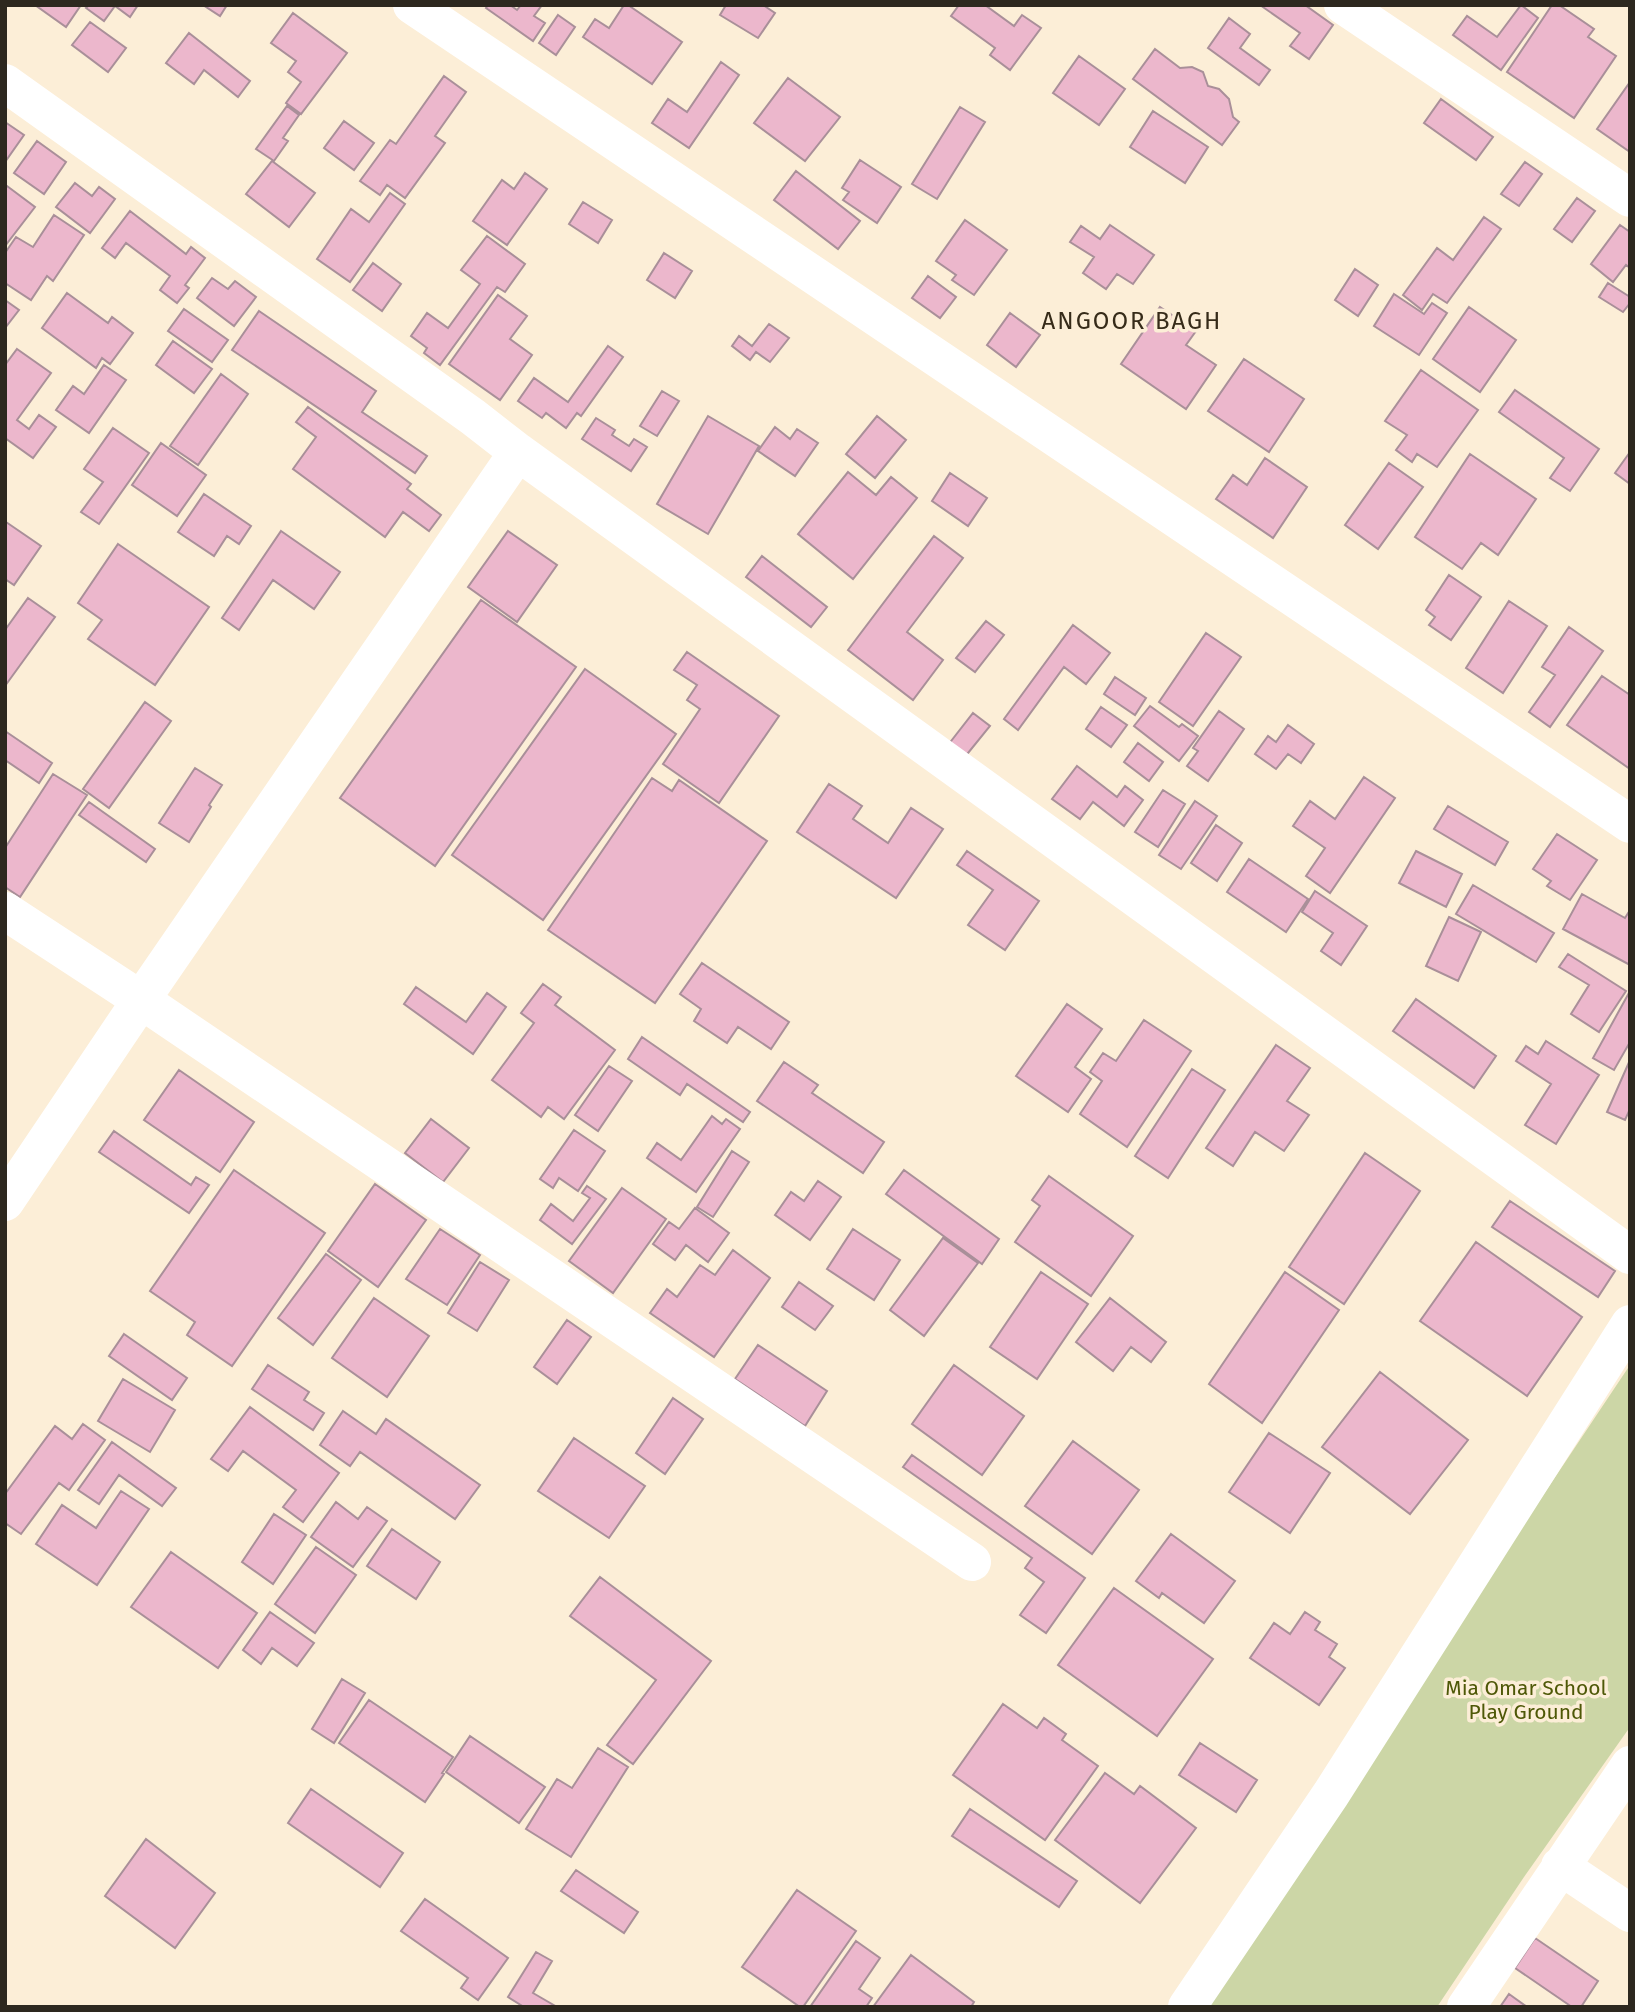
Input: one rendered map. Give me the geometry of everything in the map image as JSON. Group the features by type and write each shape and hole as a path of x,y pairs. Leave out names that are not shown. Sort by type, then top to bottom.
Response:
{"street":[{"path":"412,5 453,17 1630,824"},
{"path":"1343,5 1630,198"},
{"path":"5,83 462,409 1630,1255"},
{"path":"5,1202 518,452"},
{"path":"5,911 141,1000 972,1562"},
{"path":"1187,2007 1331,1794 1630,1324"},
{"path":"1466,2007 1630,1765"},
{"path":"1560,1866 1630,1913"}],"green space":[{"name":"Mia Omar School Play Ground","path":"1630,1365 1630,1727 1524,1877 1437,2007 1201,2007"}],"building":[{"path":"35,5 81,5 66,27"},
{"path":"89,5 138,5 130,17 115,6 104,21 86,8"},
{"path":"203,5 227,5 220,16"},
{"path":"488,5 510,5 517,10 521,5 542,5 534,16 545,23 533,41 486,8"},
{"path":"624,5 628,5 682,42 652,84 583,37 595,19 609,28"},
{"path":"726,5 763,5 775,13 758,38 720,15"},
{"path":"959,5 985,5 1014,26 1022,15 1041,28 1010,70 990,55 995,48 951,16"},
{"path":"1260,5 1305,5 1333,25 1309,59 1290,46 1300,33"},
{"path":"1521,5 1538,18 1501,70 1453,35 1467,16 1497,37"},
{"path":"1552,5 1559,5 1594,29 1588,37 1616,56 1574,118 1507,72"},
{"path":"293,13 347,53 301,114 286,103 301,82 288,72 296,61 271,43"},
{"path":"558,15 575,27 556,55 539,43"},
{"path":"1229,18 1250,34 1240,48 1270,70 1259,85 1208,48"},
{"path":"90,22 126,48 108,72 72,45"},
{"path":"189,33 250,81 238,97 204,70 194,84 166,63"},
{"path":"1155,49 1180,68 1192,67 1203,72 1208,86 1219,89 1229,99 1233,117 1239,122 1222,145 1133,79"},
{"path":"1079,56 1125,89 1099,125 1053,93"},
{"path":"721,62 739,75 689,148 652,123 668,99 687,112"},
{"path":"444,76 466,92 435,136 445,143 405,198 387,185 380,195 360,181 390,140 396,144"},
{"path":"788,78 840,117 805,161 754,123"},
{"path":"1630,82 1630,152 1597,129"},
{"path":"1441,99 1493,137 1476,160 1424,123"},
{"path":"287,106 299,115 283,138 288,141 274,161 256,149"},
{"path":"960,107 985,122 937,199 912,184"},
{"path":"1153,111 1208,147 1185,183 1130,147"},
{"path":"344,121 374,143 354,170 324,148"},
{"path":"5,122 24,135 5,162"},
{"path":"37,141 66,162 44,194 14,173"},
{"path":"860,160 901,187 877,223 843,200 849,192 842,188"},
{"path":"272,161 315,193 289,227 246,194"},
{"path":"1525,162 1542,174 1519,206 1501,194"},
{"path":"796,171 860,221 838,249 774,200"},
{"path":"525,173 547,189 507,245 473,221 502,180 514,189"},
{"path":"75,183 92,196 99,187 115,199 90,233 56,207"},
{"path":"7,186 35,207 5,246 5,188"},
{"path":"390,193 405,204 350,282 317,259 351,209 369,222"},
{"path":"1577,198 1595,211 1572,242 1554,229"},
{"path":"583,202 612,220 598,243 569,224"},
{"path":"130,211 186,254 191,247 205,258 185,285 189,288 177,303 160,290 170,276 126,243 115,258 102,248"},
{"path":"54,215 84,235 53,281 47,276 31,300 5,283 5,253 16,237 33,247"},
{"path":"1484,217 1501,229 1447,303 1433,294 1422,310 1403,295 1437,248 1453,260"},
{"path":"965,220 1007,250 974,295 952,280 956,275 936,261"},
{"path":"1110,225 1154,255 1133,284 1117,274 1106,289 1083,273 1094,257 1070,242 1081,226 1100,239"},
{"path":"1620,225 1630,232 1630,268 1626,265 1613,282 1591,264"},
{"path":"487,236 525,264 505,292 497,287 440,365 424,353 427,348 411,336 427,313 448,328 480,284 461,270"},
{"path":"664,253 692,271 675,298 647,280"},
{"path":"373,263 401,284 382,311 353,290"},
{"path":"1355,269 1378,285 1358,316 1335,300"},
{"path":"928,276 956,297 940,318 912,298"},
{"path":"212,278 228,289 235,281 256,297 234,326 197,298"},
{"path":"1608,283 1630,297 1630,303 1623,312 1599,297"},
{"path":"67,293 108,323 112,317 133,333 110,364 102,358 96,368 42,328"},
{"path":"1394,294 1424,314 1432,303 1447,313 1419,355 1374,326"},
{"path":"498,295 527,316 510,339 532,355 500,400 449,364"},
{"path":"5,300 19,310 5,328"},
{"path":"1160,307 1196,331 1186,345 1216,365 1186,409 1121,364"},
{"path":"1469,307 1516,340 1480,392 1433,359"},
{"path":"184,309 228,340 212,362 168,331"},
{"path":"259,311 376,391 362,412 427,456 415,473 232,350"},
{"path":"1010,313 1040,335 1016,367 987,345"},
{"path":"769,324 789,338 770,362 756,352 750,360 732,346 739,336 752,346"},
{"path":"173,341 212,369 194,393 156,365"},
{"path":"608,346 623,357 581,416 577,413 566,428 546,413 542,418 518,401 534,378 568,402"},
{"path":"17,349 51,373 17,420 29,429 39,415 56,427 33,458 5,438 5,365"},
{"path":"1244,359 1304,399 1269,452 1208,411"},
{"path":"104,365 126,380 89,433 56,410 73,386 84,394"},
{"path":"1421,370 1478,410 1437,467 1417,454 1412,462 1396,450 1407,435 1385,421"},
{"path":"221,374 248,394 198,465 170,446"},
{"path":"1515,390 1599,449 1570,491 1550,478 1564,458 1499,412"},
{"path":"662,391 679,401 657,436 640,426"},
{"path":"308,407 411,484 407,489 441,515 429,531 403,512 385,537 293,469 316,437 296,422"},
{"path":"708,416 759,446 708,534 657,504"},
{"path":"877,416 906,440 875,478 846,454"},
{"path":"596,418 615,430 612,435 629,446 634,439 647,447 631,471 582,439"},
{"path":"775,427 790,439 797,429 818,443 795,476 758,451"},
{"path":"113,428 149,453 99,524 81,512 103,482 84,469"},
{"path":"161,443 206,475 177,516 132,485"},
{"path":"1630,452 1630,484 1615,473"},
{"path":"1470,454 1536,499 1498,555 1481,543 1462,569 1415,537"},
{"path":"1265,458 1307,487 1273,538 1216,499 1233,475 1247,485"},
{"path":"1389,463 1423,487 1378,549 1345,525"},
{"path":"848,472 876,495 891,477 917,498 853,579 798,534"},
{"path":"950,473 987,498 968,526 932,501"},
{"path":"204,494 251,526 239,544 227,536 214,556 178,532"},
{"path":"6,522 41,546 14,585 5,579"},
{"path":"281,531 340,572 314,609 273,580 239,630 222,618"},
{"path":"508,531 557,565 517,622 468,587"},
{"path":"934,536 963,558 907,632 943,660 913,700 848,650"},
{"path":"118,544 209,607 155,685 88,639 102,620 78,603"},
{"path":"762,556 827,607 811,627 746,577"},
{"path":"1449,575 1481,597 1451,640 1429,625 1435,617 1426,610"},
{"path":"28,598 55,617 5,686 5,630"},
{"path":"481,600 576,667 435,866 340,798"},
{"path":"1509,601 1547,626 1503,693 1466,668"},
{"path":"986,621 1004,635 975,672 956,658"},
{"path":"1073,625 1110,653 1086,684 1064,667 1018,730 1004,719"},
{"path":"1569,627 1603,651 1550,727 1529,712 1555,675 1542,667"},
{"path":"1206,633 1241,657 1193,726 1159,702"},
{"path":"687,652 779,716 719,803 663,764 700,709 687,700 697,685 674,670"},
{"path":"585,669 676,734 543,920 452,855"},
{"path":"1602,676 1630,695 1630,769 1567,725"},
{"path":"1115,677 1146,698 1135,715 1104,694"},
{"path":"145,702 171,721 109,808 83,789"},
{"path":"1150,706 1179,727 1182,724 1198,736 1179,761 1134,726"},
{"path":"1101,707 1127,725 1111,747 1086,729"},
{"path":"1219,711 1244,729 1208,781 1187,766 1198,751 1193,748"},
{"path":"973,713 990,726 964,758 948,745"},
{"path":"1288,725 1314,744 1301,763 1288,754 1276,769 1255,754 1268,736 1276,742"},
{"path":"5,731 52,763 39,783 5,760"},
{"path":"1138,743 1163,762 1149,781 1124,762"},
{"path":"1077,766 1117,797 1125,786 1143,800 1124,826 1093,802 1080,819 1052,799"},
{"path":"195,768 222,785 189,842 159,823"},
{"path":"53,774 87,795 20,897 5,887 5,848"},
{"path":"1364,777 1395,798 1330,893 1306,876 1325,848 1293,826 1310,801 1335,819"},
{"path":"652,778 672,791 679,780 767,841 655,1003 548,930"},
{"path":"829,784 862,806 853,819 888,843 911,808 943,829 896,898 797,832"},
{"path":"1163,790 1185,804 1158,847 1135,832"},
{"path":"1195,801 1217,816 1181,869 1159,855"},
{"path":"89,802 155,849 146,862 79,815"},
{"path":"1448,806 1508,842 1495,865 1434,829"},
{"path":"1216,825 1242,843 1217,881 1191,863"},
{"path":"1557,834 1597,860 1570,900 1547,886 1551,881 1533,869"},
{"path":"967,851 1039,901 1005,950 968,925 993,890 957,865"},
{"path":"1416,851 1462,874 1446,907 1399,883"},
{"path":"1249,859 1308,899 1286,932 1227,892"},
{"path":"1473,885 1554,933 1536,962 1456,914"},
{"path":"1315,891 1367,926 1341,965 1321,951 1333,933 1302,912"},
{"path":"1582,894 1625,918 1630,910 1630,965 1563,929"},
{"path":"1449,917 1481,932 1458,981 1426,966"},
{"path":"1568,954 1626,991 1599,1032 1571,1014 1589,985 1559,967"},
{"path":"702,963 789,1022 771,1049 738,1027 727,1043 694,1021 701,1009 680,994"},
{"path":"543,984 561,997 555,1005 615,1050 564,1119 548,1107 541,1117 492,1080 534,1023 521,1013"},
{"path":"416,987 466,1022 487,993 506,1007 473,1054 404,1004"},
{"path":"1630,991 1630,1042 1614,1070 1593,1058"},
{"path":"1416,999 1496,1056 1474,1088 1393,1031"},
{"path":"1067,1004 1102,1029 1075,1067 1091,1079 1068,1112 1016,1076"},
{"path":"1144,1020 1191,1051 1127,1147 1080,1114 1102,1081 1090,1072 1103,1053 1116,1061"},
{"path":"642,1037 750,1112 743,1122 687,1084 680,1095 628,1059"},
{"path":"1546,1041 1599,1075 1556,1144 1525,1125 1551,1084 1516,1061 1526,1046 1538,1054"},
{"path":"1276,1045 1310,1068 1287,1101 1309,1115 1284,1151 1255,1132 1233,1166 1206,1148"},
{"path":"1630,1060 1630,1109 1625,1120 1607,1112"},
{"path":"784,1062 818,1085 812,1093 884,1142 863,1173 757,1101"},
{"path":"609,1066 632,1081 598,1131 575,1115"},
{"path":"1192,1069 1225,1090 1168,1178 1135,1156"},
{"path":"179,1070 254,1122 220,1172 144,1120"},
{"path":"712,1116 722,1124 726,1119 740,1129 696,1192 647,1158 657,1143 681,1160"},
{"path":"431,1119 469,1148 443,1182 405,1153"},
{"path":"574,1130 605,1151 578,1191 559,1178 553,1188 540,1179"},
{"path":"114,1131 191,1185 196,1177 209,1185 189,1213 99,1152"},
{"path":"732,1151 749,1162 713,1217 697,1207"},
{"path":"1365,1153 1420,1191 1344,1304 1289,1267"},
{"path":"234,1170 325,1233 232,1366 187,1335 195,1322 150,1291"},
{"path":"904,1170 999,1239 982,1264 886,1194"},
{"path":"1049,1176 1133,1236 1091,1296 1015,1242 1040,1206 1032,1200"},
{"path":"818,1181 841,1197 810,1240 775,1215 791,1192 804,1201"},
{"path":"375,1184 426,1220 378,1287 328,1251"},
{"path":"587,1186 606,1199 572,1244 540,1220 551,1204 573,1221 590,1198 582,1193"},
{"path":"622,1188 666,1219 613,1293 569,1261"},
{"path":"1510,1201 1615,1271 1598,1297 1492,1227"},
{"path":"695,1208 729,1233 708,1262 686,1245 675,1260 653,1244 669,1222 679,1229"},
{"path":"440,1229 480,1255 447,1305 406,1279"},
{"path":"853,1229 900,1260 874,1300 827,1269"},
{"path":"943,1238 978,1263 924,1336 890,1310"},
{"path":"1476,1242 1582,1317 1527,1396 1420,1321"},
{"path":"733,1250 770,1278 714,1357 650,1313 667,1289 677,1297 700,1265 715,1275"},
{"path":"326,1254 361,1280 313,1345 278,1318"},
{"path":"480,1262 509,1280 477,1331 448,1313"},
{"path":"1041,1272 1088,1304 1037,1379 990,1347"},
{"path":"1285,1272 1339,1310 1262,1423 1209,1384"},
{"path":"799,1282 833,1306 815,1330 782,1307"},
{"path":"374,1298 429,1336 387,1397 332,1358"},
{"path":"1110,1298 1166,1342 1151,1362 1131,1347 1113,1371 1076,1342"},
{"path":"567,1320 591,1337 557,1384 534,1367"},
{"path":"124,1334 187,1378 172,1400 109,1356"},
{"path":"758,1345 827,1391 805,1426 735,1379"},
{"path":"268,1365 309,1392 304,1400 324,1413 313,1430 252,1389"},
{"path":"954,1365 1024,1416 982,1475 912,1424"},
{"path":"1380,1372 1468,1440 1410,1514 1322,1447"},
{"path":"123,1379 175,1410 150,1452 98,1421"},
{"path":"673,1398 703,1419 665,1474 636,1453"},
{"path":"250,1407 339,1473 303,1522 283,1507 296,1490 243,1451 228,1471 211,1459"},
{"path":"343,1411 376,1434 386,1419 480,1485 455,1519 360,1452 350,1466 320,1445"},
{"path":"83,1424 105,1440 69,1490 59,1483 21,1534 5,1523 5,1494 55,1426 72,1439"},
{"path":"1269,1433 1330,1473 1290,1533 1229,1492"},
{"path":"574,1438 645,1486 609,1538 538,1491"},
{"path":"1073,1441 1139,1490 1092,1554 1025,1506"},
{"path":"112,1442 176,1488 162,1506 119,1475 99,1504 78,1490"},
{"path":"912,1455 1085,1578 1046,1633 1020,1615 1044,1582 1025,1568 1032,1558 903,1467"},
{"path":"121,1491 149,1509 97,1585 36,1544 62,1505 96,1528"},
{"path":"336,1502 358,1519 367,1507 387,1521 353,1567 311,1537"},
{"path":"274,1514 306,1535 273,1584 242,1562"},
{"path":"392,1529 440,1562 416,1599 367,1566"},
{"path":"1171,1534 1235,1581 1204,1623 1162,1593 1159,1598 1136,1581"},
{"path":"316,1547 356,1575 315,1633 275,1604"},
{"path":"171,1552 257,1613 218,1668 131,1607"},
{"path":"600,1577 711,1661 633,1764 607,1745 656,1680 570,1616"},
{"path":"1114,1588 1213,1659 1157,1736 1058,1665"},
{"path":"270,1612 314,1643 297,1666 272,1648 261,1664 243,1650"},
{"path":"1305,1612 1320,1622 1315,1630 1337,1644 1329,1657 1345,1668 1319,1705 1250,1658 1274,1623 1290,1634"},
{"path":"342,1679 365,1693 334,1743 312,1729"},
{"path":"369,1700 453,1757 425,1802 339,1743"},
{"path":"1003,1704 1037,1728 1044,1718 1066,1734 1062,1740 1098,1766 1045,1840 953,1775"},
{"path":"470,1736 545,1787 519,1823 446,1772"},
{"path":"1200,1743 1257,1780 1236,1812 1179,1775"},
{"path":"598,1748 628,1767 571,1857 526,1829 557,1779 572,1788"},
{"path":"1105,1773 1134,1794 1140,1786 1196,1828 1140,1903 1055,1840"},
{"path":"311,1789 403,1853 380,1887 288,1823"},
{"path":"970,1809 1077,1881 1059,1907 952,1836"},
{"path":"146,1839 215,1893 175,1948 105,1896"},
{"path":"576,1870 638,1912 624,1933 561,1891"},
{"path":"797,1890 856,1931 803,2007 742,1967"},
{"path":"425,1899 508,1958 478,2000 461,1988 468,1978 401,1931"},
{"path":"1535,1938 1598,1981 1581,2007 1572,2007 1515,1968"},
{"path":"856,1941 880,1958 859,1989 872,1998 866,2007 810,2007"},
{"path":"536,1952 552,1961 533,1993 557,2007 524,2007 508,1997"},
{"path":"911,1955 974,2002 971,2007 873,2007"},
{"path":"1509,1994 1527,2007 1500,2007"}],"district":[{"name":"ANGOOR BAGH","path":"1132,321"}]}
